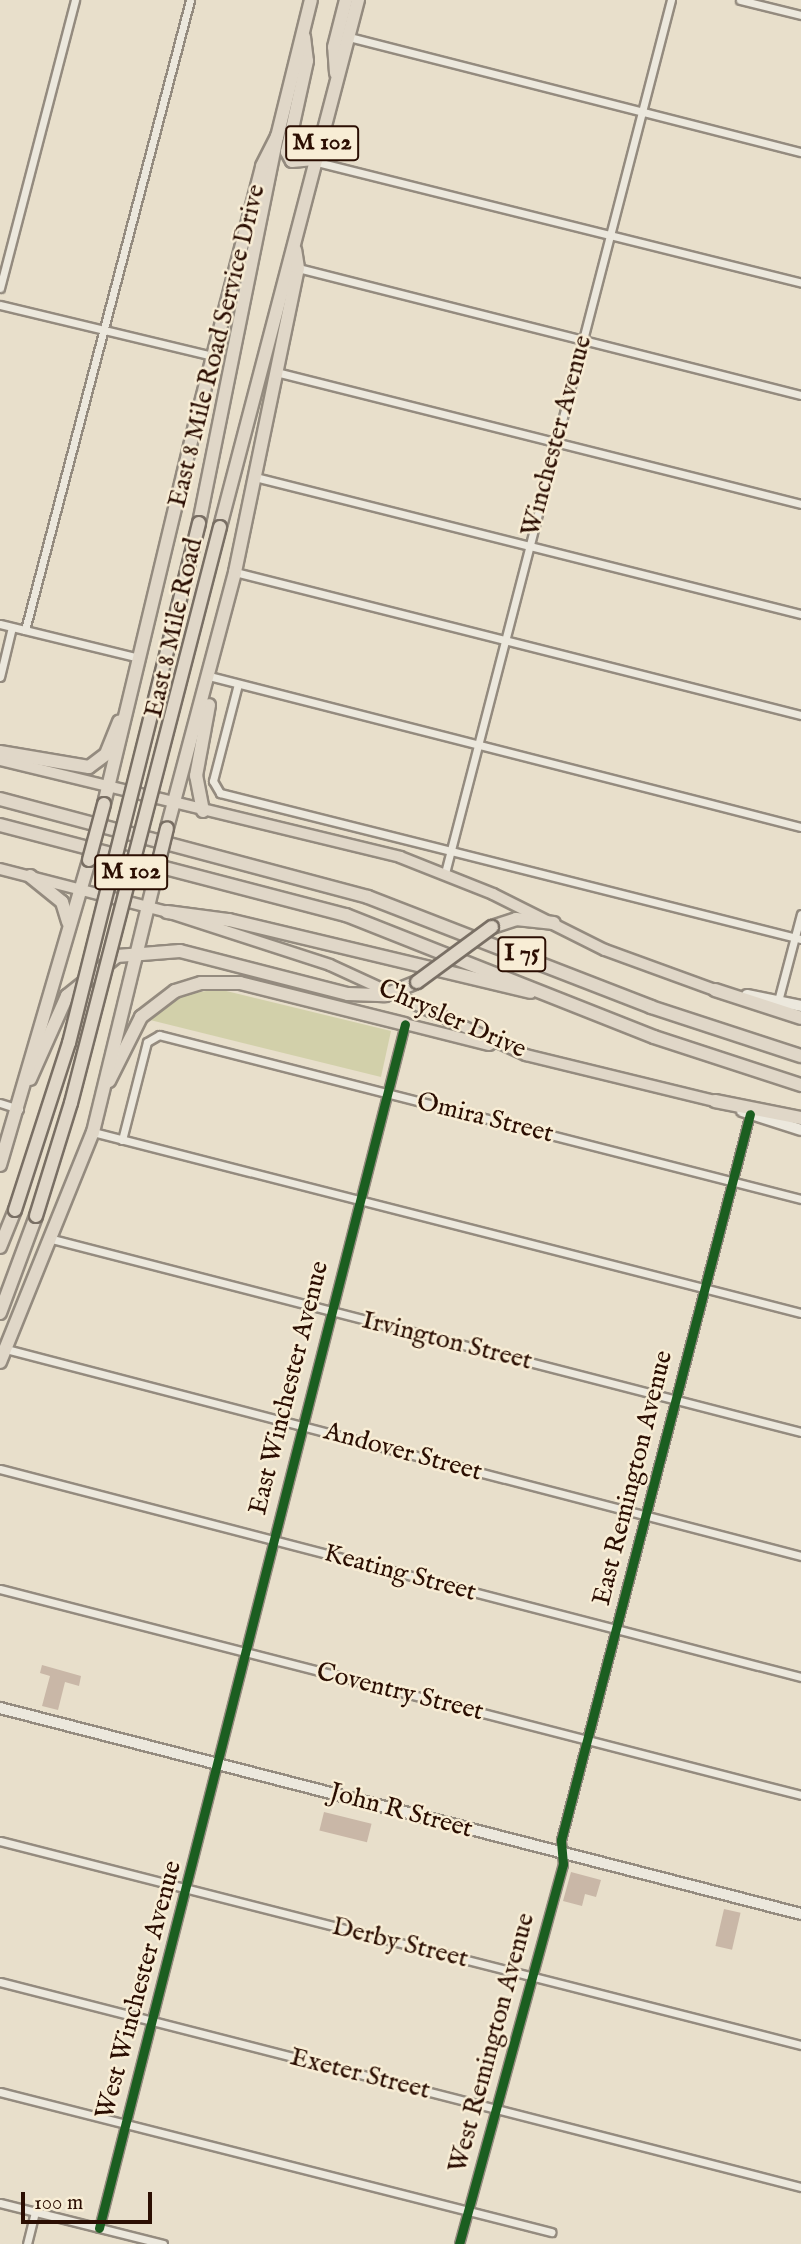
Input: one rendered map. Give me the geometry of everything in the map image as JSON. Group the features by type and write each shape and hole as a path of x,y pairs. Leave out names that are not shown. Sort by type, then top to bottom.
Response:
{"highway":[{"name":"East 8 Mile Road","path":"0,1247 15,1210 69,1042 199,523 277,137 311,0"},
{"path":"337,84 334,47 346,0"},
{"name":"East 8 Mile Road","path":"0,1312 36,1216 71,1103 358,0"},
{"path":"304,30 307,61 287,152 296,162 317,161"},
{"name":"East 8 Mile Road Service Drive","path":"0,1165 30,1079 68,929 99,825 262,166 277,137"},
{"name":"East 8 Mile Road","path":"147,906 235,572 299,268 295,250"},
{"path":"203,811 196,776 209,676"},
{"path":"0,751 89,767 106,754 134,689"},
{"name":"I 75","path":"0,799 368,897 664,1011 801,1056"},
{"name":"I 75","path":"0,825 296,899 801,1085"},
{"path":"30,876 64,903 68,929"},
{"path":"0,1362 52,1240 93,1132 100,1106 104,1073 147,906"},
{"path":"167,912 255,925 559,998"},
{"path":"30,1079 73,988 98,966 135,952 180,951 340,993 391,993 417,982 492,927 516,919 554,923"},
{"path":"100,1106 141,1017 184,987 240,983 405,1024"},
{"path":"715,990 801,1018"},
{"path":"715,1101 801,1118"}],"main road":[{"path":"0,760 445,873 554,923 605,950 715,990 801,1006"},
{"name":"Chrysler Drive","path":"0,869 147,906 339,968 526,1055 715,1101 801,1130"},
{"path":"405,1024 526,1055"},
{"name":"John R Street","path":"0,1708 801,1914"}],"street":[{"path":"0,288 75,0"},
{"path":"25,630 190,0"},
{"name":"Winchester Avenue","path":"445,873 608,234 671,0"},
{"path":"740,0 801,15"},
{"path":"349,37 801,152"},
{"path":"317,161 801,283"},
{"path":"299,268 801,395"},
{"path":"0,305 213,356"},
{"path":"276,372 801,505"},
{"path":"255,477 801,614"},
{"path":"235,572 801,715"},
{"path":"0,624 140,658"},
{"path":"0,677 12,627"},
{"path":"209,676 801,827"},
{"path":"238,684 213,781 217,791 798,938"},
{"path":"778,1001 798,938 801,915"},
{"name":"East Winchester Avenue","path":"217,1763 271,1539 405,1024"},
{"name":"Omira Street","path":"122,1140 147,1042 155,1035 801,1199"},
{"path":"0,1103 20,1109"},
{"name":"East Remington Avenue","path":"562,1853 645,1515 750,1114"},
{"path":"93,1132 801,1312"},
{"name":"Irvington Street","path":"52,1240 801,1432"},
{"name":"Andover Street","path":"6,1349 801,1556"},
{"name":"Keating Street","path":"0,1469 801,1677"},
{"name":"Coventry Street","path":"0,1589 801,1795"},
{"name":"West Winchester Avenue","path":"99,2228 188,1889 217,1763"},
{"name":"Derby Street","path":"0,1840 801,2045"},
{"name":"West Remington Avenue","path":"459,2244 532,1977 562,1853"},
{"name":"Exeter Street","path":"0,1982 801,2187"},
{"path":"0,2092 551,2232"},
{"path":"0,2203 163,2244"},
{"path":"26,2244 35,2211"}],"shaded area":[{"path":"218,989 391,1031 381,1077 146,1019 183,995"}],"building":[{"path":"42,1665 81,1676 79,1686 65,1682 58,1710 42,1706 50,1676 40,1673"},
{"path":"324,1812 372,1824 367,1842 319,1830"},
{"path":"571,1872 601,1880 596,1897 585,1894 582,1906 563,1901"},
{"path":"724,1909 741,1913 732,1950 715,1946"}],"cycle path":[{"path":"99,2228 405,1024"},
{"path":"459,2244 563,1864 561,1840 750,1114"}]}
